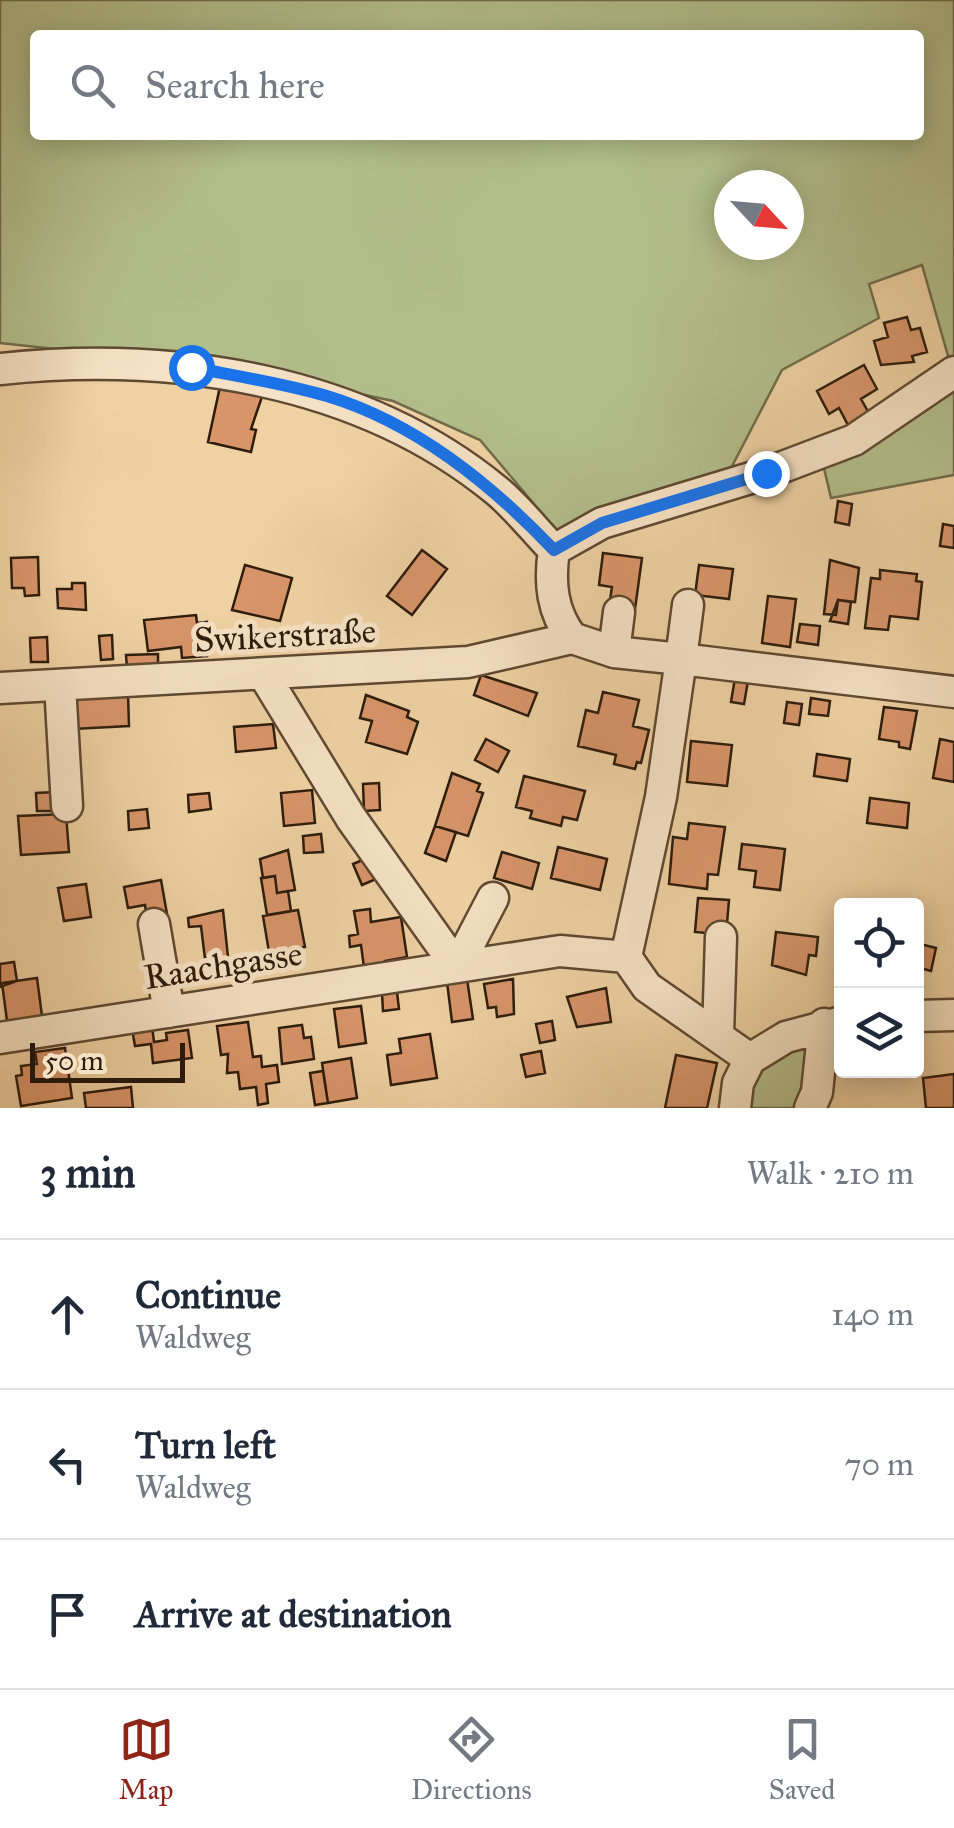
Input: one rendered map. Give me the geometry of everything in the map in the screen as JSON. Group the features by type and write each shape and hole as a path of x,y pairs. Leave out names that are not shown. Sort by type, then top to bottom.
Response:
{"street":[{"path":"0,369 191,367 330,397 426,442 498,491 554,550"},
{"path":"554,550 602,523 766,473 854,440 954,372"},
{"path":"554,550 550,577 558,620 572,638 614,652 954,692"},
{"path":"688,605 652,838 626,957 647,987 750,1059"},
{"path":"614,652 620,612"},
{"name":"Swikerstraße","path":"0,688 468,662 572,638"},
{"path":"264,675 351,818 457,967 493,898"},
{"path":"60,684 67,806"},
{"path":"154,924 169,1012"},
{"path":"718,1035 722,937"},
{"name":"Raachgasse","path":"0,1038 560,952 626,957"},
{"path":"924,1016 954,1015"},
{"path":"735,1108 738,1083 750,1059 786,1038 833,1023"},
{"path":"810,1108 833,1023"}],"green space":[{"path":"0,0 954,0 954,475 831,498 819,447 950,363 922,265 869,284 879,318 782,370 729,472 561,536 480,440 393,401 249,370 0,343"},
{"path":"824,1024 810,1108 735,1108 738,1083"}],"building":[{"path":"907,317 911,330 920,328 927,352 912,356 914,362 881,365 874,341 888,337 884,323"},
{"path":"864,365 877,389 861,399 870,415 849,427 839,408 829,414 817,391"},
{"path":"221,382 264,391 251,429 256,430 251,452 208,442"},
{"path":"838,501 852,504 849,525 835,522"},
{"path":"943,524 954,526 954,548 940,546"},
{"path":"422,550 447,569 412,615 387,596"},
{"path":"603,553 642,558 635,609 609,606 612,587 599,585"},
{"path":"38,557 39,595 25,596 24,588 12,588 11,558"},
{"path":"830,560 859,568 855,602 838,600 836,615 824,614"},
{"path":"245,565 292,578 280,621 232,610"},
{"path":"699,565 733,569 729,599 695,595"},
{"path":"880,570 917,574 916,581 922,582 918,619 890,616 888,630 865,628 871,578 880,579"},
{"path":"72,583 85,583 86,610 58,608 57,589 72,589"},
{"path":"768,596 796,599 790,647 762,643"},
{"path":"838,600 851,602 848,624 830,621"},
{"path":"196,615 197,623 207,622 207,656 182,658 181,647 148,651 144,620"},
{"path":"800,624 820,626 818,645 797,642"},
{"path":"112,635 113,659 101,660 99,636"},
{"path":"47,637 48,662 31,662 30,638"},
{"path":"158,654 158,667 127,668 126,655"},
{"path":"481,675 537,693 528,716 474,695"},
{"path":"735,678 748,681 744,704 731,702"},
{"path":"603,692 639,700 633,726 649,730 641,763 637,762 635,769 614,764 616,755 578,746 586,710 598,713"},
{"path":"128,694 129,726 73,729 71,697"},
{"path":"366,695 409,711 407,717 418,722 407,754 366,742 372,721 360,718"},
{"path":"811,698 830,701 828,716 809,714"},
{"path":"787,702 802,704 799,725 784,723"},
{"path":"884,707 917,711 910,749 899,747 899,742 879,739"},
{"path":"273,724 276,748 236,752 234,727"},
{"path":"486,739 509,751 498,772 475,760"},
{"path":"940,739 954,742 954,782 933,778"},
{"path":"691,741 732,745 727,786 687,782"},
{"path":"817,754 850,759 847,781 814,776"},
{"path":"452,773 480,784 477,791 483,793 468,836 435,826"},
{"path":"524,776 585,791 577,820 563,817 561,826 530,818 532,811 516,807"},
{"path":"379,783 380,810 364,811 363,784"},
{"path":"312,790 315,823 284,826 281,793"},
{"path":"55,792 56,811 37,811 36,793"},
{"path":"209,793 211,809 189,812 188,795"},
{"path":"870,798 909,803 907,828 867,823"},
{"path":"147,809 149,828 129,830 128,811"},
{"path":"66,814 69,852 21,855 18,816"},
{"path":"689,823 725,827 718,875 708,874 707,889 669,884 673,837 687,839"},
{"path":"435,826 456,832 446,861 425,853"},
{"path":"321,834 323,852 304,853 303,836"},
{"path":"742,844 785,849 780,890 754,887 756,871 739,869"},
{"path":"558,847 607,859 600,890 551,878"},
{"path":"288,850 295,890 277,893 275,876 263,878 260,859"},
{"path":"502,852 539,863 532,889 494,878"},
{"path":"370,857 383,876 362,885 353,864"},
{"path":"275,876 277,893 288,891 291,911 267,915 261,878"},
{"path":"161,880 167,914 147,918 145,905 128,908 124,887"},
{"path":"86,884 91,917 64,921 58,888"},
{"path":"698,898 729,900 726,935 695,932"},
{"path":"370,909 371,922 401,917 407,957 385,961 387,972 365,975 361,945 350,947 349,936 358,934 354,911"},
{"path":"223,910 228,957 205,959 201,926 189,927 188,918"},
{"path":"298,910 305,947 269,952 263,916"},
{"path":"776,932 818,937 816,956 809,955 806,975 772,965"},
{"path":"924,945 936,948 931,971 924,969"},
{"path":"14,962 17,981 0,987 0,964"},
{"path":"37,978 42,1016 7,1021 2,983"},
{"path":"467,979 473,1019 452,1022 447,982"},
{"path":"513,979 514,1014 497,1017 496,1007 488,1008 484,984"},
{"path":"606,988 611,1022 577,1027 567,997"},
{"path":"397,992 399,1009 383,1011 382,994"},
{"path":"361,1006 366,1043 339,1047 334,1009"},
{"path":"552,1021 555,1040 540,1043 536,1024"},
{"path":"248,1022 253,1057 261,1056 262,1067 277,1065 279,1082 266,1084 268,1103 258,1105 256,1087 240,1089 238,1072 227,1073 228,1054 221,1055 217,1026"},
{"path":"302,1025 304,1038 311,1037 314,1059 282,1064 279,1028"},
{"path":"152,1026 154,1042 167,1040 166,1033 188,1030 192,1058 153,1063 151,1044 135,1046 132,1029"},
{"path":"430,1034 437,1078 391,1085 387,1055 401,1053 399,1039"},
{"path":"65,1048 72,1098 21,1106 16,1076 22,1075 21,1066 37,1064 35,1052"},
{"path":"541,1051 545,1073 526,1077 521,1055"},
{"path":"676,1055 717,1063 707,1108 665,1108"},
{"path":"351,1058 357,1098 328,1103 322,1063"},
{"path":"323,1071 328,1103 315,1105 310,1073"},
{"path":"954,1074 954,1108 926,1108 924,1078"},
{"path":"131,1087 133,1108 86,1108 84,1093"}],"route":[{"path":"191,367 330,397 426,442 498,491 554,550 602,523 766,473"}]}
